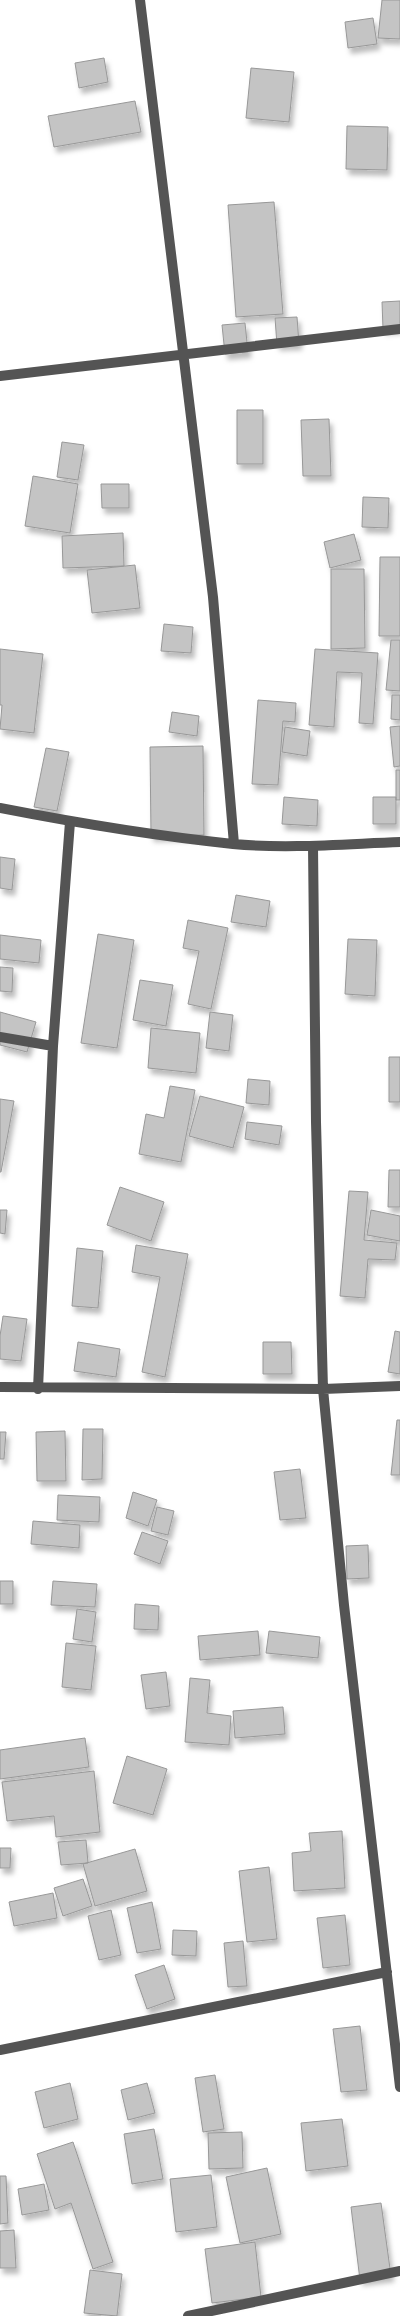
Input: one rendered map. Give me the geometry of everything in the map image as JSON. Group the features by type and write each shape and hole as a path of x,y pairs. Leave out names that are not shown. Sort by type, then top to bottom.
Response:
{"street":[{"path":"140,0 182,356 213,596 234,844"},
{"path":"0,376 400,329"},
{"path":"0,808 70,822 234,844 314,846 400,842"},
{"path":"38,1389 53,1046 70,822"},
{"path":"314,846 316,1122 323,1389 346,1614 400,2087"},
{"path":"0,1037 53,1046"},
{"path":"0,1387 38,1389 323,1389 400,1386"},
{"path":"0,2050 387,1972"},
{"path":"188,2316 400,2271"}],"building":[{"path":"382,0 400,0 400,39 378,38"},
{"path":"373,18 377,44 348,48 345,22"},
{"path":"104,58 108,82 79,88 75,63"},
{"path":"251,68 294,72 289,122 246,118"},
{"path":"135,101 141,132 54,147 48,116"},
{"path":"347,126 388,127 387,170 346,169"},
{"path":"274,202 283,314 236,317 228,205"},
{"path":"400,301 400,328 383,329 382,302"},
{"path":"297,317 299,344 277,345 275,318"},
{"path":"245,323 248,352 225,354 222,325"},
{"path":"237,410 263,410 263,464 237,464"},
{"path":"329,419 331,476 303,476 301,420"},
{"path":"62,442 84,445 78,480 57,477"},
{"path":"33,476 78,484 70,533 25,526"},
{"path":"101,484 129,484 129,508 102,508"},
{"path":"363,497 389,498 388,528 362,527"},
{"path":"123,533 124,566 63,568 62,536"},
{"path":"354,534 361,560 330,568 324,542"},
{"path":"380,557 400,557 400,636 379,636"},
{"path":"135,565 140,608 92,613 87,570"},
{"path":"331,569 364,569 365,648 331,649"},
{"path":"164,624 193,627 191,653 161,651"},
{"path":"391,640 400,640 400,691 386,690"},
{"path":"0,649 43,654 34,733 0,729 2,705 0,705"},
{"path":"315,649 378,653 373,724 359,723 362,673 337,672 334,727 309,725"},
{"path":"392,695 400,695 400,720 391,719"},
{"path":"258,700 296,703 295,722 283,721 278,785 252,784"},
{"path":"172,712 199,716 197,736 169,732"},
{"path":"400,726 400,766 394,767 390,727"},
{"path":"285,727 310,731 307,756 282,752"},
{"path":"203,746 204,835 151,836 150,747"},
{"path":"46,748 69,752 57,811 34,807"},
{"path":"396,770 400,770 400,800 396,800"},
{"path":"284,797 318,800 317,826 282,824"},
{"path":"373,797 396,797 396,824 373,824"},
{"path":"0,857 15,859 12,890 0,888"},
{"path":"236,895 270,901 266,927 231,922"},
{"path":"188,920 228,928 211,1009 188,1004 199,951 183,948"},
{"path":"98,934 134,940 117,1048 81,1043"},
{"path":"0,935 41,940 39,963 0,959"},
{"path":"348,939 377,940 375,996 345,994"},
{"path":"0,967 13,968 12,992 0,991"},
{"path":"140,980 173,985 166,1026 133,1020"},
{"path":"0,1012 36,1022 27,1052 0,1045"},
{"path":"210,1012 233,1015 229,1051 206,1048"},
{"path":"151,1028 200,1033 196,1073 148,1068"},
{"path":"389,1057 400,1057 400,1102 389,1102"},
{"path":"248,1079 270,1081 269,1105 246,1103"},
{"path":"170,1086 195,1090 181,1162 139,1154 146,1114 164,1118"},
{"path":"200,1096 244,1107 233,1148 189,1136"},
{"path":"0,1099 14,1101 1,1172 0,1172"},
{"path":"247,1122 282,1126 279,1145 245,1139"},
{"path":"389,1170 400,1170 400,1207 388,1207"},
{"path":"120,1187 164,1202 151,1241 107,1225"},
{"path":"349,1191 368,1192 364,1240 397,1243 395,1260 368,1259 365,1298 340,1296"},
{"path":"0,1210 7,1210 5,1234 0,1233"},
{"path":"371,1210 400,1216 400,1241 367,1235"},
{"path":"136,1245 188,1254 165,1377 142,1372 160,1277 132,1272"},
{"path":"77,1248 103,1251 98,1308 72,1306"},
{"path":"3,1316 27,1319 21,1361 0,1359 0,1336"},
{"path":"395,1331 400,1332 400,1374 388,1372"},
{"path":"78,1342 120,1349 116,1377 74,1371"},
{"path":"263,1342 291,1342 292,1374 263,1374"},
{"path":"397,1420 400,1420 400,1475 391,1475"},
{"path":"83,1429 103,1429 102,1479 82,1480"},
{"path":"65,1431 66,1481 37,1481 36,1432"},
{"path":"0,1432 6,1432 4,1459 0,1459"},
{"path":"300,1469 306,1518 280,1520 274,1472"},
{"path":"133,1492 157,1500 148,1526 126,1518"},
{"path":"58,1495 100,1497 99,1522 57,1520"},
{"path":"157,1507 174,1511 168,1535 151,1531"},
{"path":"33,1521 80,1525 79,1548 31,1544"},
{"path":"142,1532 168,1541 160,1564 134,1554"},
{"path":"368,1545 369,1578 347,1579 346,1546"},
{"path":"0,1581 13,1581 13,1604 0,1604"},
{"path":"53,1581 97,1584 95,1607 51,1605"},
{"path":"135,1604 159,1606 158,1630 134,1629"},
{"path":"77,1609 96,1612 92,1642 73,1639"},
{"path":"258,1631 260,1655 200,1660 198,1636"},
{"path":"269,1631 320,1637 318,1658 266,1653"},
{"path":"66,1643 96,1646 91,1690 62,1687"},
{"path":"166,1672 170,1706 146,1709 141,1675"},
{"path":"190,1678 210,1680 207,1713 231,1716 229,1745 185,1742"},
{"path":"283,1707 285,1734 235,1738 233,1711"},
{"path":"85,1738 89,1767 0,1779 0,1750"},
{"path":"127,1756 167,1769 153,1815 113,1803"},
{"path":"94,1771 100,1832 56,1837 54,1816 7,1821 2,1782"},
{"path":"342,1831 345,1888 294,1891 292,1853 311,1851 309,1833"},
{"path":"86,1840 88,1863 61,1865 58,1842"},
{"path":"0,1848 11,1848 10,1868 0,1868"},
{"path":"135,1849 147,1891 95,1906 83,1864"},
{"path":"269,1867 277,1939 247,1942 239,1871"},
{"path":"83,1879 92,1906 63,1916 54,1888"},
{"path":"53,1893 57,1918 14,1926 9,1902"},
{"path":"152,1902 161,1949 137,1953 127,1908"},
{"path":"111,1910 121,1955 99,1960 88,1916"},
{"path":"345,1915 350,1965 323,1968 317,1918"},
{"path":"173,1930 197,1931 196,1956 172,1955"},
{"path":"243,1941 247,1986 228,1987 224,1943"},
{"path":"164,1965 175,1999 147,2009 135,1975"},
{"path":"360,2026 367,2090 341,2092 333,2029"},
{"path":"215,2075 224,2129 203,2132 195,2078"},
{"path":"70,2083 78,2119 44,2128 35,2092"},
{"path":"147,2083 155,2113 128,2120 121,2090"},
{"path":"342,2119 348,2166 306,2171 301,2123"},
{"path":"154,2129 163,2179 132,2184 124,2134"},
{"path":"242,2132 243,2168 209,2169 208,2133"},
{"path":"73,2142 113,2262 93,2269 71,2203 55,2209 37,2154"},
{"path":"267,2168 281,2234 240,2243 226,2177"},
{"path":"211,2175 217,2227 176,2232 170,2179"},
{"path":"0,2176 6,2176 8,2223 0,2224"},
{"path":"44,2184 49,2210 22,2215 18,2189"},
{"path":"381,2203 391,2276 360,2280 351,2207"},
{"path":"14,2230 16,2268 0,2268 0,2231"},
{"path":"255,2242 261,2297 212,2303 205,2249"},
{"path":"90,2270 122,2274 117,2316 84,2313"}]}
